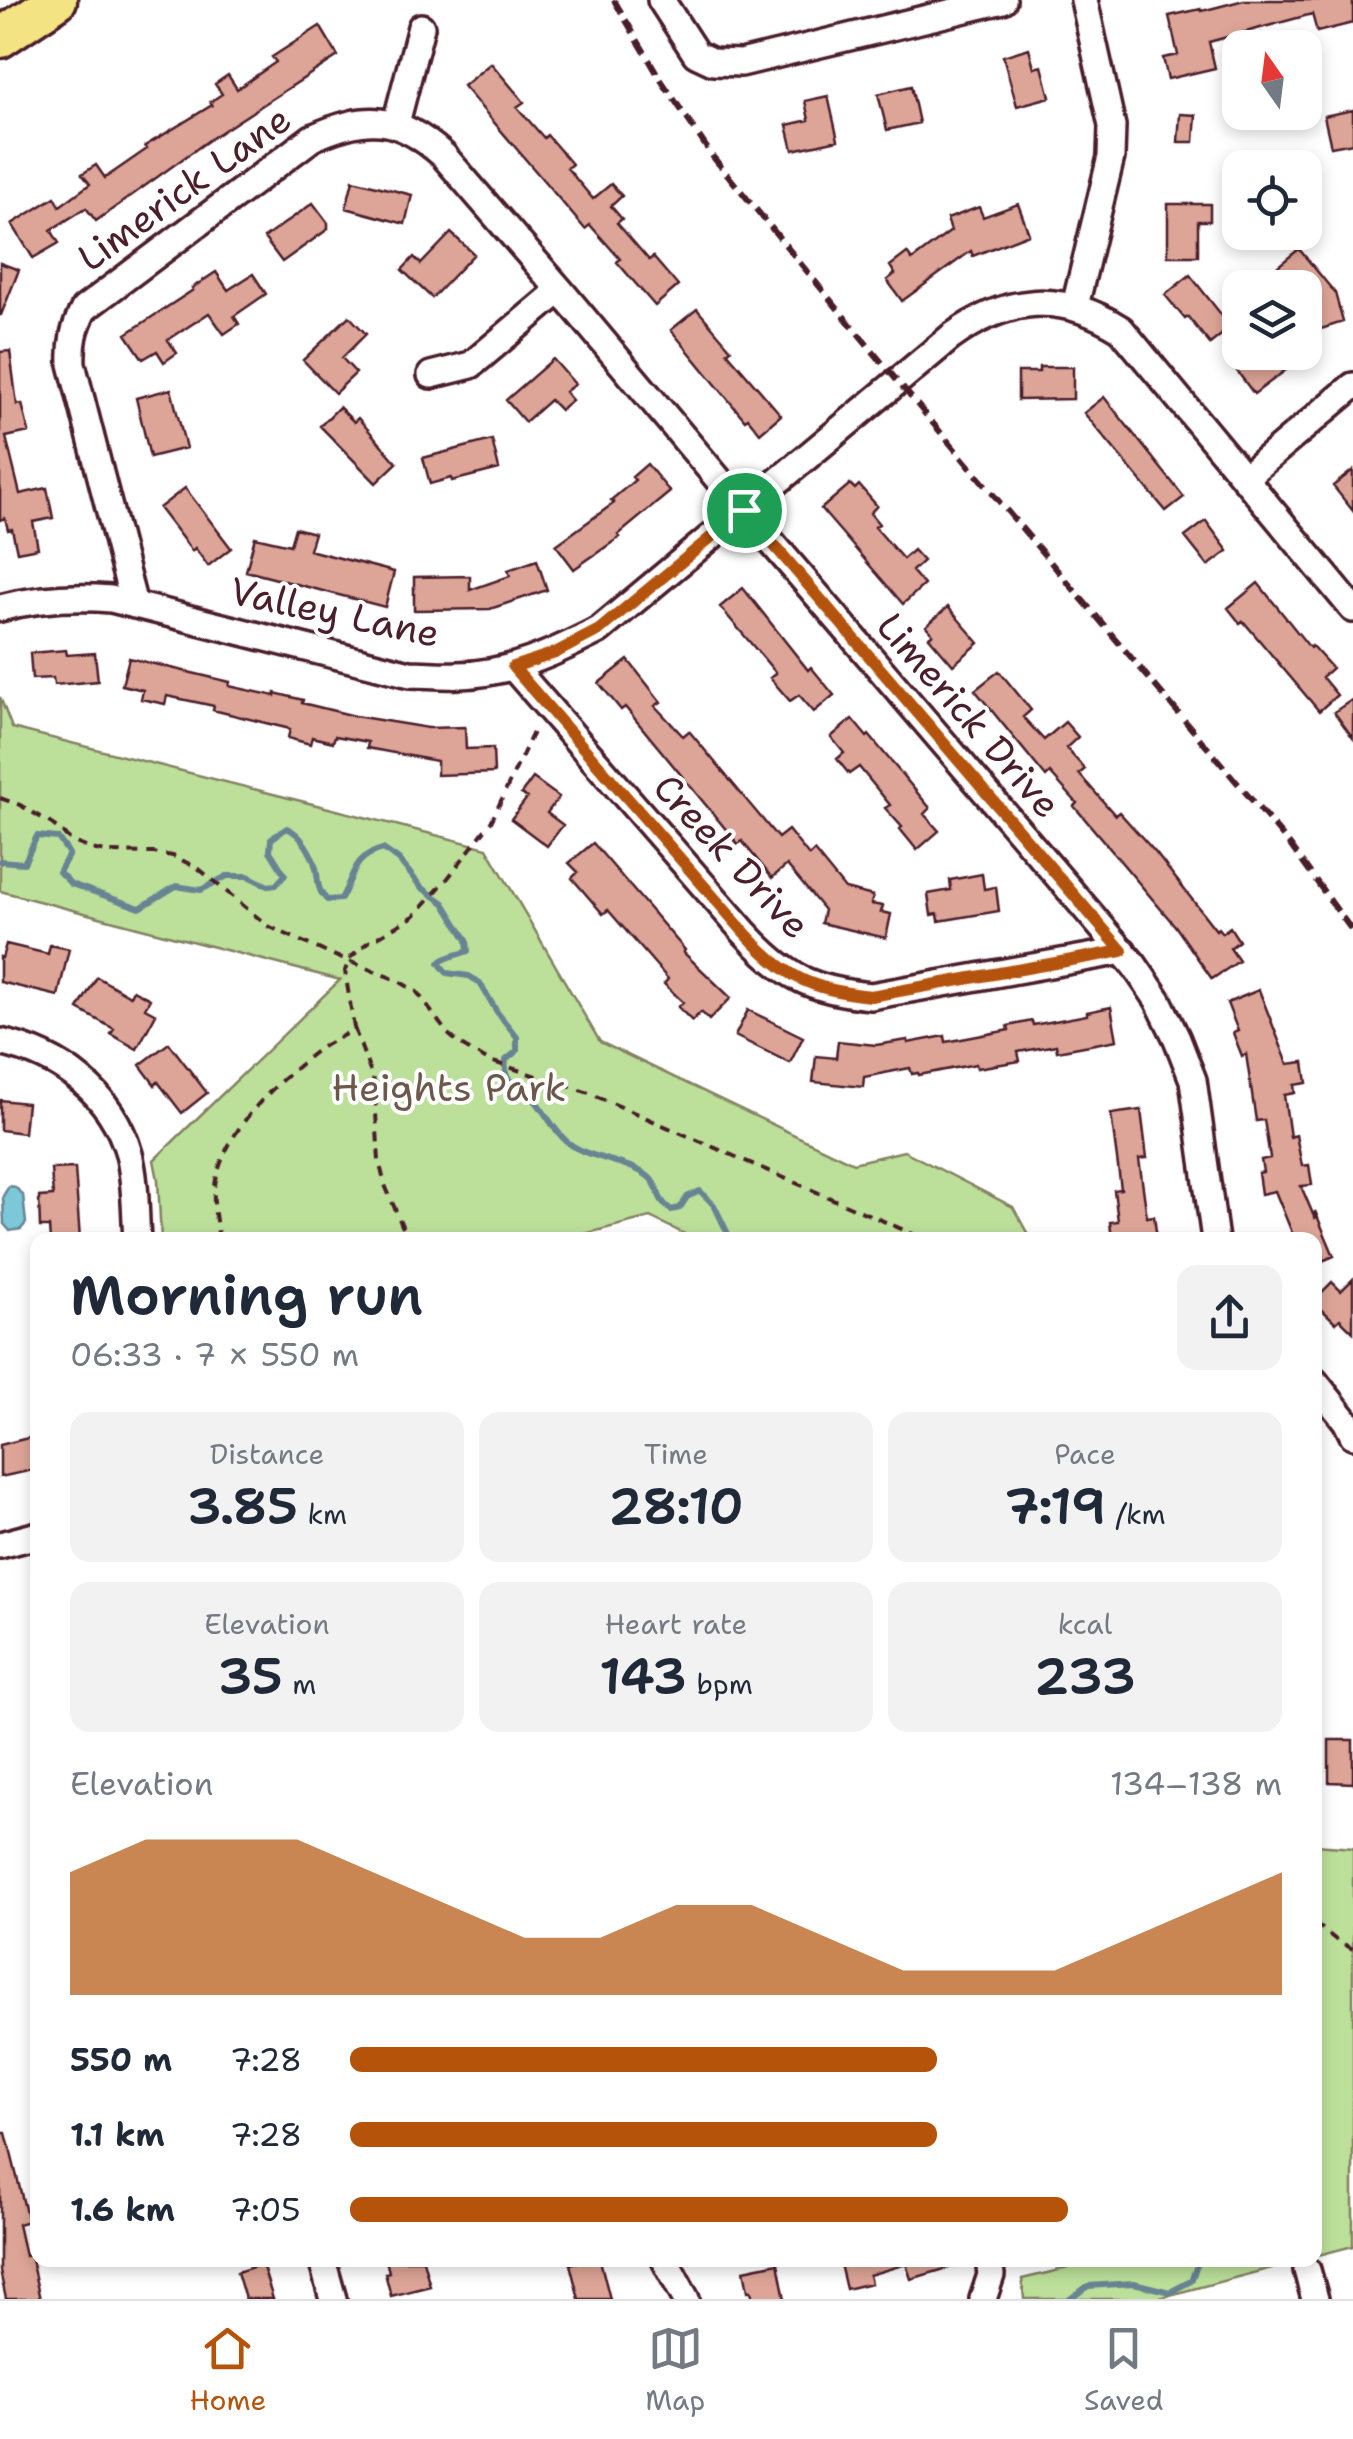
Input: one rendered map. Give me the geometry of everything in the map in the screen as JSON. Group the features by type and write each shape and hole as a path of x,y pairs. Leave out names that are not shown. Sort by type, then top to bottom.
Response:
{"highway":[{"path":"0,38 57,0"}],"street":[{"path":"661,0 696,54 713,62 741,63 1002,0"},
{"path":"1084,0 1112,126 1111,157 1075,306 1121,330 1353,609"},
{"path":"396,123 420,26"},
{"name":"Limerick Drive","path":"396,123 422,136 443,155 1122,951 1158,1000 1193,1080 1214,1232"},
{"name":"Limerick Lane","path":"134,605 72,364 71,345 84,309 312,138 338,126 396,123"},
{"path":"431,375 471,365 560,290"},
{"name":"Valley Lane","path":"0,608 36,599 73,596 111,599 410,674 460,675 513,667 555,653 599,630 976,319 1036,303 1075,306"},
{"path":"1244,478 1353,386"},
{"name":"Creek Drive","path":"513,667 768,960 799,980 834,992 871,996 1122,951"},
{"path":"0,1042 36,1052 67,1069 95,1092 115,1121 128,1154 136,1232"},
{"path":"1322,1391 1353,1435"},
{"path":"0,1545 30,1538"},
{"path":"324,2267 333,2299"},
{"path":"669,2267 686,2299"},
{"path":"983,2299 990,2267"},
{"path":"1307,2270 1315,2299"}],"path":[{"path":"403,1232 378,1162 374,1082 354,1028 344,971 349,959 366,943 414,916 491,822 544,703"},
{"path":"0,798 20,805 73,842 91,849 173,856 198,868 268,926 398,980 417,992 447,1033 486,1060 589,1092 909,1232"},
{"path":"218,1232 214,1194 223,1157 237,1132 292,1072 318,1049 354,1028"},
{"path":"1322,1929 1353,1949"}],"green space":[{"name":"Heights Park","path":"0,697 12,728 487,848 600,1042 853,1163 904,1151 1013,1207 1027,1232 681,1232 650,1217 592,1232 161,1232 154,1160 340,980 0,891"},
{"path":"1322,1846 1353,1848 1353,2246 1322,2254"},
{"path":"1072,2267 1276,2267 1155,2299 1024,2299 1022,2279"}],"water":[{"path":"9,1186 23,1195 26,1223 21,1229 10,1231 4,1224 3,1196"}],"building":[{"path":"1244,0 1353,0 1353,23 1316,30 1312,14 1253,30 1222,30 1222,38 1209,42 1215,68 1168,79 1163,58 1178,55 1169,16"},
{"path":"320,26 338,56 209,140 96,221 86,208 51,230 59,243 33,258 12,224 55,197 60,206 90,184 82,174 96,165 105,178 147,149 145,146 212,105 210,102 222,94 215,84 228,75 237,89 276,62 272,57"},
{"path":"1029,48 1034,68 1042,66 1050,97 1017,106 1003,56"},
{"path":"491,63 524,102 517,107 572,164 567,168 593,199 611,184 622,196 611,206 622,219 617,223 678,286 655,306 617,262 620,259 590,225 585,229 463,86"},
{"path":"911,86 919,123 887,130 878,94"},
{"path":"828,96 838,140 793,150 787,125 809,120 805,101"},
{"path":"1353,110 1353,143 1331,147 1324,116"},
{"path":"1180,114 1196,115 1194,142 1178,142"},
{"path":"353,180 412,195 405,224 346,208"},
{"path":"313,203 328,229 282,262 264,238"},
{"path":"1018,204 1029,234 973,256 971,251 902,301 887,280 895,274 890,266 907,253 912,260 951,231 947,219 979,207 983,217"},
{"path":"1168,204 1210,204 1210,221 1198,221 1198,256 1168,256"},
{"path":"451,233 474,254 432,298 402,270 414,257 421,264"},
{"path":"1300,250 1316,270 1280,270 1278,266"},
{"path":"0,263 19,270 1,315 0,315"},
{"path":"216,272 228,290 253,274 266,294 234,316 239,324 224,334 209,313 168,340 177,353 164,362 157,351 143,359 126,334"},
{"path":"1190,275 1222,316 1222,334 1210,344 1165,295"},
{"path":"1322,277 1335,293 1343,322 1322,329"},
{"path":"697,309 731,349 727,352 781,415 760,433 671,330"},
{"path":"349,316 366,334 342,358 356,373 335,393 303,360"},
{"path":"10,351 17,405 22,404 29,432 6,437 20,494 47,488 53,518 33,522 38,548 17,552 12,529 8,530 5,518 0,520 0,352"},
{"path":"553,359 575,384 565,392 572,400 560,410 550,400 525,422 506,400"},
{"path":"1039,367 1073,367 1073,399 1018,400 1018,372 1039,372"},
{"path":"1238,370 1286,370 1254,394"},
{"path":"171,389 186,448 150,457 136,398"},
{"path":"1104,397 1184,497 1166,511 1084,413"},
{"path":"339,407 354,422 358,418 397,463 376,483 320,426"},
{"path":"492,440 499,469 430,484 423,458"},
{"path":"647,464 670,492 620,537 574,569 556,545 614,503 611,500"},
{"path":"1353,470 1353,511 1333,486"},
{"path":"850,484 855,489 859,485 877,506 870,513 879,524 875,527 903,559 913,550 923,561 912,571 924,585 903,604 821,509"},
{"path":"185,488 231,548 208,566 159,508"},
{"path":"1206,521 1228,551 1208,566 1185,537"},
{"path":"295,528 314,533 309,550 394,572 385,607 246,571 255,537 290,545"},
{"path":"537,560 547,590 490,609 414,610 414,577 470,576 470,590 510,576 508,570"},
{"path":"1258,583 1310,648 1332,668 1322,677 1337,695 1319,711 1228,608"},
{"path":"743,588 808,670 811,667 834,695 814,712 799,695 790,701 770,678 776,673 720,607"},
{"path":"948,607 979,643 953,665 929,637 933,634 926,626"},
{"path":"66,650 67,655 95,653 98,681 54,685 53,678 32,679 30,653"},
{"path":"129,658 355,716 428,728 465,727 466,749 493,748 494,773 437,775 437,761 367,748 368,742 335,736 333,742 312,737 310,744 288,738 290,729 213,710 214,706 167,696 165,704 141,699 143,690 122,685"},
{"path":"628,660 661,702 655,706 683,736 689,731 778,838 788,830 809,856 814,851 845,889 873,896 871,904 883,906 881,912 891,914 886,938 821,923 824,910 787,865 772,878 742,841 738,844 625,707 621,710 599,683"},
{"path":"999,671 1031,710 1023,717 1044,740 1065,722 1078,737 1066,748 1085,769 1079,774 1155,852 1216,930 1222,933 1230,927 1239,941 1230,948 1239,961 1212,979 1176,927 1074,806 1077,803 1050,773 1046,777 975,690"},
{"path":"1353,699 1353,738 1334,712"},
{"path":"852,719 930,808 924,814 939,831 917,850 885,808 890,805 859,767 849,774 837,759 844,753 831,737"},
{"path":"533,778 559,797 547,813 563,825 547,846 511,819 527,798 521,794"},
{"path":"593,843 683,952 731,998 709,1020 701,1012 692,1021 678,1007 683,1002 664,984 668,979 608,910 603,914 572,878 578,872 569,863"},
{"path":"982,874 984,889 996,887 999,911 939,921 938,914 931,915 928,894 951,890 950,880"},
{"path":"6,944 48,954 50,945 69,949 58,996 0,982 0,957"},
{"path":"97,977 130,996 133,990 150,999 145,1008 156,1014 137,1049 111,1034 114,1029 78,1009"},
{"path":"1259,990 1288,1064 1304,1062 1307,1083 1294,1085 1295,1093 1284,1095 1290,1137 1296,1135 1302,1166 1309,1165 1312,1185 1301,1186 1334,1256 1322,1261 1322,1232 1292,1232 1275,1191 1261,1194 1261,1160 1270,1158 1264,1120 1256,1121 1246,1054 1242,1056 1233,1033 1238,1031 1227,1003"},
{"path":"1111,1007 1117,1040 1057,1051 1056,1045 1018,1052 1020,1061 977,1068 976,1064 919,1075 912,1074 910,1068 864,1077 863,1087 813,1082 816,1056 836,1058 838,1041 876,1045 945,1036 946,1042"},
{"path":"748,1010 803,1037 790,1063 735,1036"},
{"path":"169,1043 207,1093 182,1113 140,1065"},
{"path":"0,1100 27,1103 24,1133 0,1130"},
{"path":"1141,1110 1147,1158 1139,1159 1147,1217 1154,1216 1156,1232 1111,1232 1110,1222 1118,1221 1114,1190 1121,1189 1111,1114"},
{"path":"75,1168 79,1232 49,1232 49,1227 40,1227 39,1197 53,1196 51,1169"},
{"path":"1353,1279 1353,1332 1322,1310 1322,1292 1332,1282 1341,1291"},
{"path":"30,1438 30,1471 0,1477 0,1445"},
{"path":"1329,1740 1353,1740 1353,1783 1329,1782"},
{"path":"0,2133 6,2133 28,2221 18,2224 40,2299 6,2299 0,2271"},
{"path":"263,2267 273,2299 245,2299 237,2272"},
{"path":"388,2267 425,2267 430,2286 391,2296 385,2273 389,2272"},
{"path":"571,2267 602,2267 610,2299 579,2299"},
{"path":"779,2267 785,2299 753,2299 744,2270"},
{"path":"841,2267 896,2267 869,2275 871,2283 846,2289"},
{"path":"907,2267 952,2267 911,2279"}],"waterway":[{"path":"0,861 24,863 37,836 58,838 69,854 59,872 71,884 140,908 176,886 201,890 227,876 248,876 268,886 276,885 285,875 270,851 271,839 287,828 309,850 319,888 327,900 341,899 360,862 383,849 399,860 421,887 444,903 467,940 468,951 439,963 447,973 469,976 480,983 517,1037 517,1051 506,1060 509,1079 535,1101 570,1144 642,1172 671,1210 680,1208 687,1197 700,1191 714,1205 727,1232"},
{"path":"1070,2299 1088,2286 1134,2283 1170,2292 1191,2281 1196,2267"}],"railway":[{"path":"614,0 713,157 1290,845 1353,932"}],"route":[{"path":"744,510 1122,951 871,996 834,992 799,980 768,960 513,667 555,653 599,630 744,510"}]}
